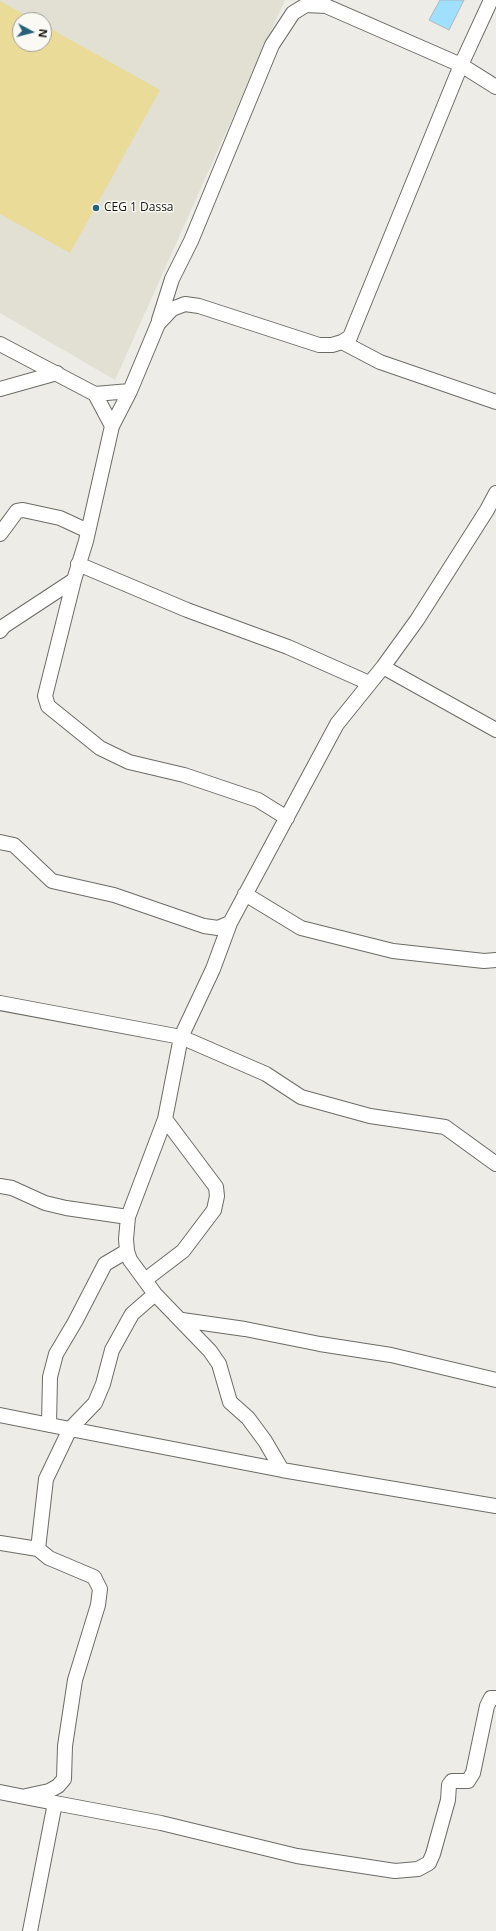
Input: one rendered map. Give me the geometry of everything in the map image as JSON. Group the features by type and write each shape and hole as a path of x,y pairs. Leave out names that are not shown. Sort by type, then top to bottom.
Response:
{"street":[{"path":"158,324 172,309 185,304 199,306 319,345 332,345 342,342 350,337 461,65 491,0"},
{"path":"287,818 258,800 184,775 130,762 100,748 48,706 45,696 78,564 88,531 112,426 130,391 158,324 172,279 191,241 269,53 293,13 306,5 326,6 461,65 496,87"},
{"path":"342,342 380,362 496,402"},
{"path":"0,344 94,394 112,426"},
{"path":"0,389 57,373"},
{"path":"94,394 130,391"},
{"path":"282,1470 265,1441 248,1418 230,1402 219,1364 210,1351 182,1320 155,1294 130,1260 127,1251 126,1239 128,1217 165,1119 181,1037 212,969 230,923 245,894 256,878 337,724 383,667 418,620 487,510 496,493"},
{"path":"0,534 17,512 23,510 60,518 88,531"},
{"path":"78,564 187,610 288,647 369,683"},
{"path":"0,631 4,626 74,580"},
{"path":"383,667 496,730"},
{"path":"0,842 14,845 52,881 114,895 204,926 218,928 230,923"},
{"path":"245,894 301,928 393,950 484,961 496,960"},
{"path":"0,1003 181,1037 266,1074 300,1097 370,1116 445,1127 496,1164"},
{"path":"145,1280 183,1252 214,1210 217,1196 216,1187 165,1119"},
{"path":"0,1186 12,1188 45,1203 66,1208 128,1217"},
{"path":"49,1425 50,1377 56,1354 75,1322 105,1264 127,1251"},
{"path":"38,1549 46,1479 70,1429 95,1403 103,1384 112,1350 132,1314 155,1294"},
{"path":"182,1320 245,1329 320,1344 398,1357 496,1380"},
{"path":"0,1414 49,1425 282,1470 496,1506"},
{"path":"0,1543 38,1549 49,1558 94,1577 100,1589 98,1605 75,1680 65,1746 64,1779 58,1786 49,1791 26,1796"},
{"path":"0,1792 160,1823 296,1856 395,1872 418,1869 428,1863 433,1854 448,1800 449,1785 452,1782 468,1781 473,1772 487,1706 491,1698 496,1698"},
{"path":"30,1931 55,1803"}],"shaded area":[{"name":"CEG 1 Dassa","path":"0,0 285,0 115,380 0,313"},
{"path":"0,1 20,12 12,12 12,52 52,52 52,29 160,90 70,253 0,214"}],"building":[{"path":"440,0 464,0 449,30 429,20"}],"place":[{"name":"CEG 1 Dassa","path":"96,208"}]}
